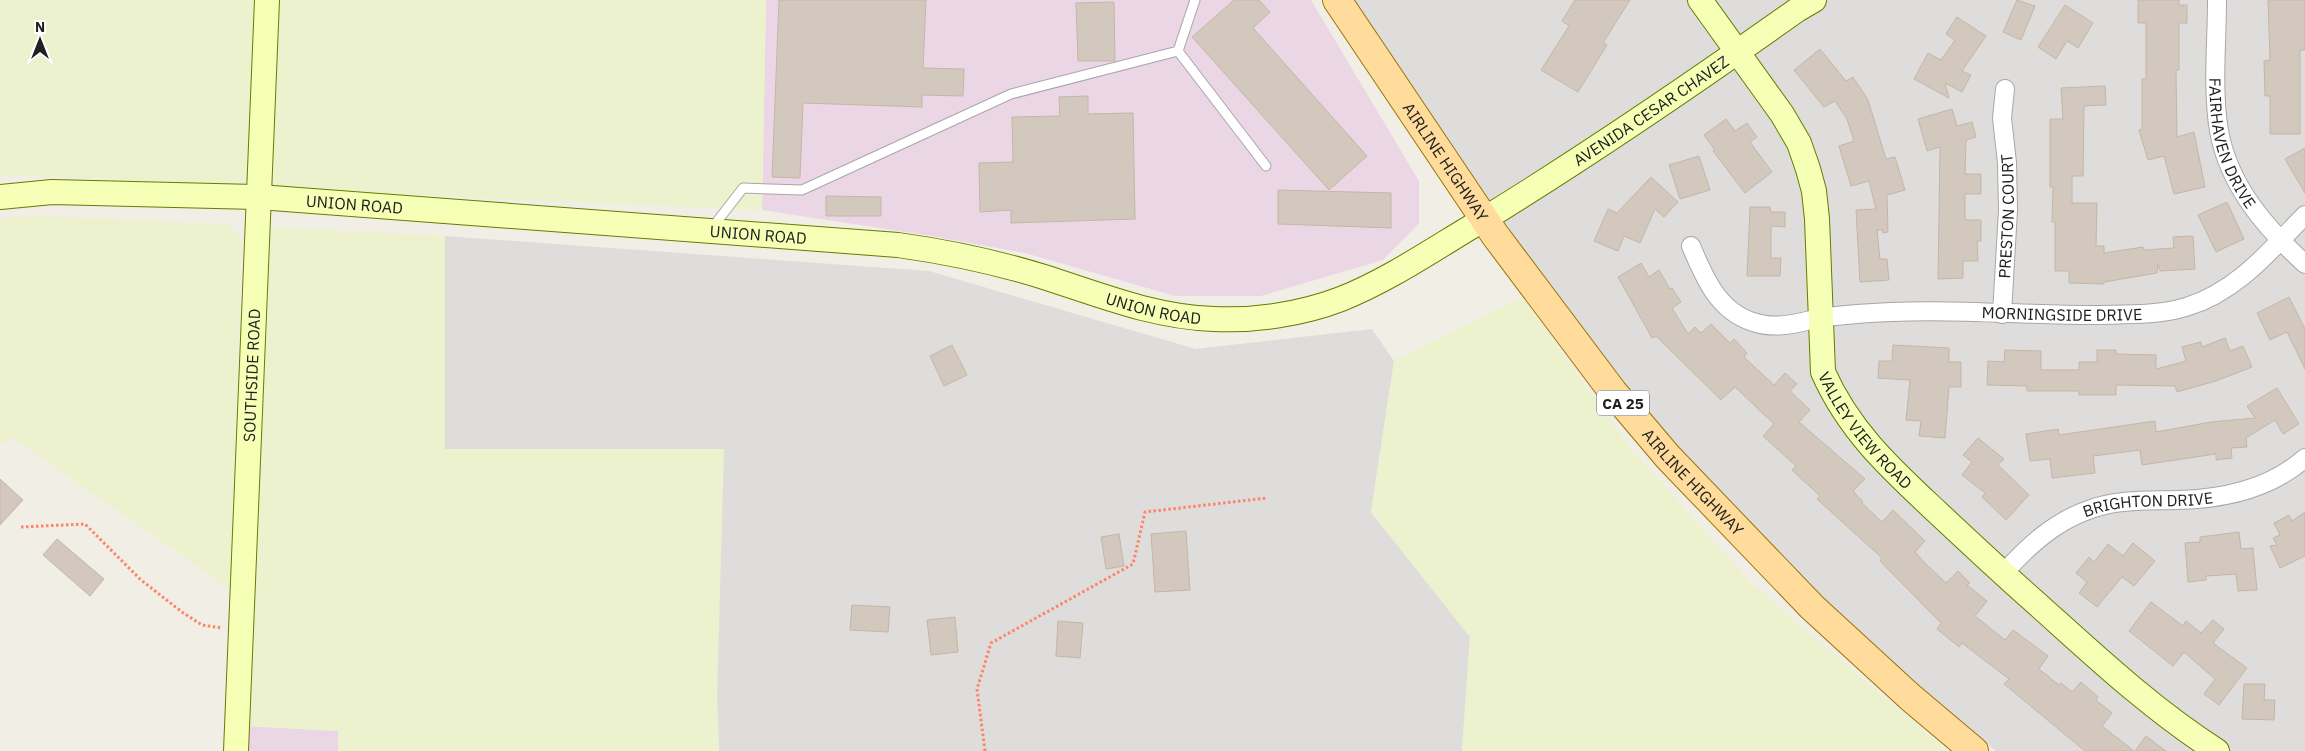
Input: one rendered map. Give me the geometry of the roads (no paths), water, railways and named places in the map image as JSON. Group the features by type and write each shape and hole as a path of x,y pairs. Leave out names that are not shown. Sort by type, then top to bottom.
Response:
{"main road":[{"name":"AIRLINE HIGHWAY","path":"1337,0 1484,219 1613,392 1668,458 1812,606 1910,697 1974,751"}],"street":[{"name":"SOUTHSIDE ROAD","path":"236,751 267,0"},
{"name":"VALLEY VIEW ROAD","path":"1700,0 1782,114 1799,143 1814,191 1822,318 1823,372 1832,393 1851,422 1880,458 2003,574 2146,698 2197,738 2217,751"},
{"name":"AVENIDA CESAR CHAVEZ","path":"1484,219 1529,192 1814,0"},
{"name":"FAIRHAVEN DRIVE","path":"2217,0 2216,104 2224,151 2236,182 2252,207 2280,241 2305,264"},
{"name":"PRESTON COURT","path":"2002,314 2008,210 2007,163 2002,118 2005,89"},
{"name":"UNION ROAD","path":"0,197 52,192 259,197 710,232 859,241 948,252 1045,277 1142,309 1171,315 1223,319 1287,314 1338,300 1384,279 1484,219"},
{"name":"MORNINGSIDE DRIVE","path":"1691,246 1705,278 1718,298 1739,316 1771,326 1785,326 1822,318 1902,312 2136,314 2187,307 2210,297 2238,280 2305,216"},
{"name":"BRIGHTON DRIVE","path":"2003,574 2044,534 2068,518 2092,508 2134,500 2213,498 2236,494 2267,482 2290,470 2305,458"}],"lane":[{"path":"1178,51 1195,0"},
{"path":"1178,51 1266,166"},
{"path":"710,232 743,188 802,190 1010,94 1178,51"}]}
